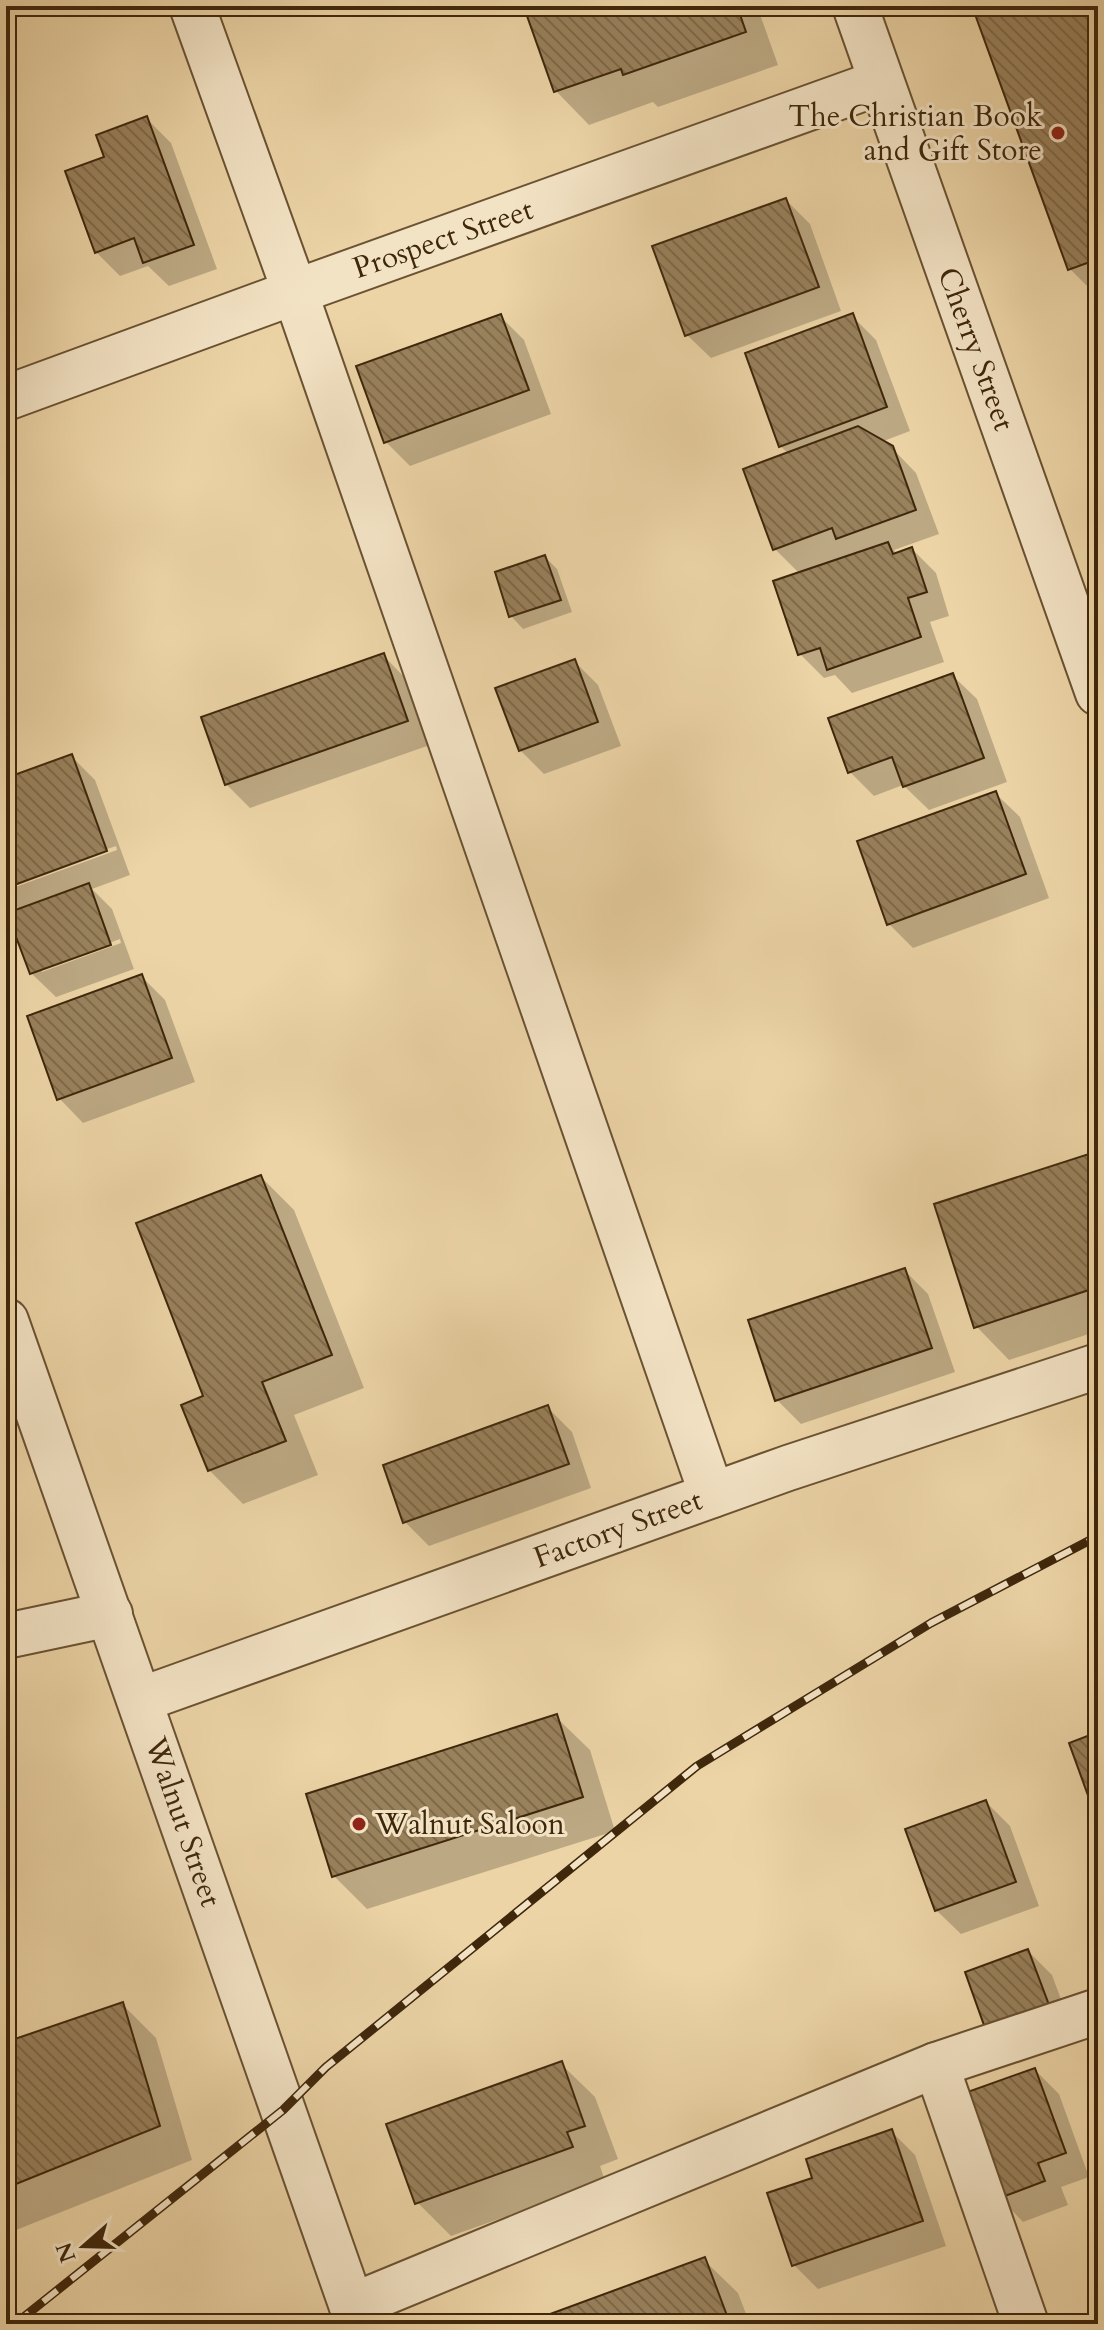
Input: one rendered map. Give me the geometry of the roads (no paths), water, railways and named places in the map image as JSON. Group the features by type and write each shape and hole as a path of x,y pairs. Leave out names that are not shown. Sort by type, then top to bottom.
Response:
{"street":[{"path":"192,6 295,292 712,1495"},
{"name":"Cherry Street","path":"855,6 1098,693"},
{"name":"Prospect Street","path":"6,398 881,82"},
{"name":"Walnut Street","path":"6,1321 355,2315"},
{"name":"Factory Street","path":"140,1700 712,1495 1098,1366"},
{"path":"6,1636 110,1614"},
{"path":"355,2315 936,2065 1098,2011"},
{"path":"936,2065 1026,2324"}],"railway":[{"path":"15,2324 283,2110 326,2067 697,1766 931,1623 1098,1536"}],"place":[{"name":"The Christian Book and Gift Store","path":"1058,133"},
{"name":"Walnut Saloon","path":"359,1824"}]}
